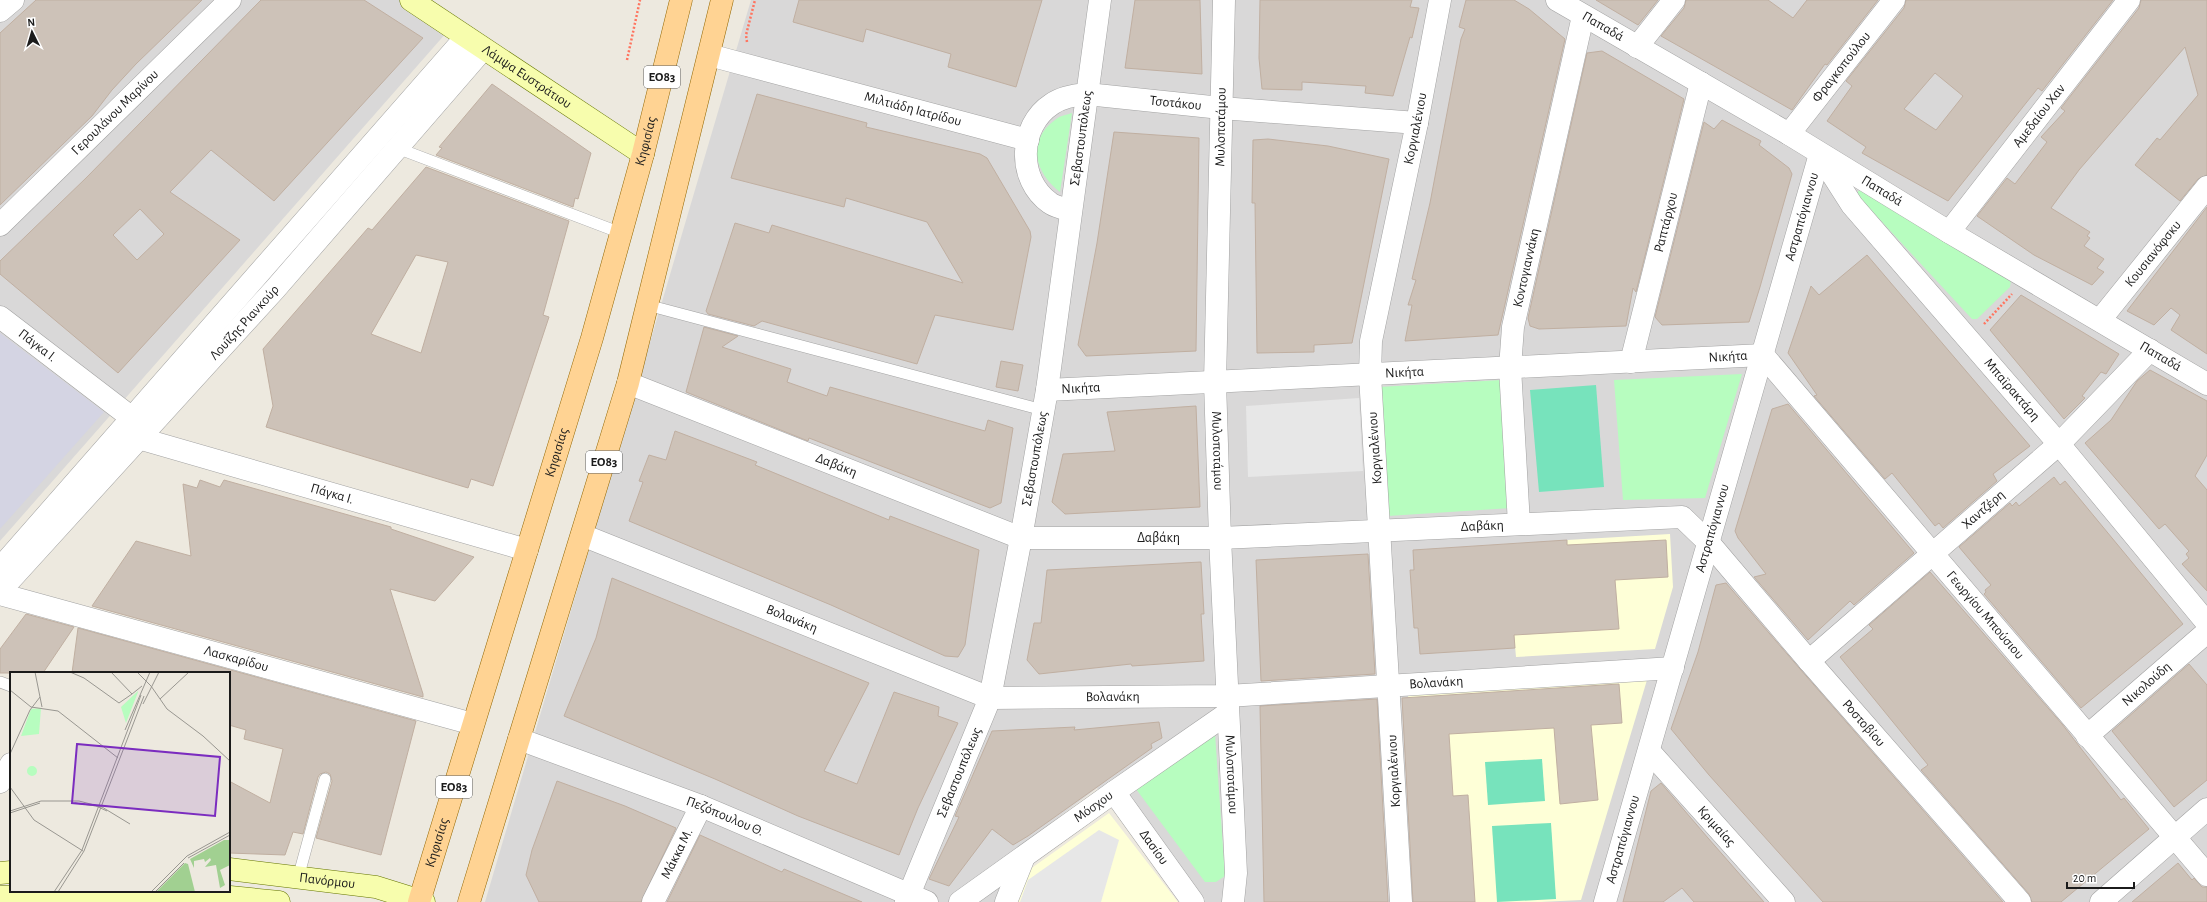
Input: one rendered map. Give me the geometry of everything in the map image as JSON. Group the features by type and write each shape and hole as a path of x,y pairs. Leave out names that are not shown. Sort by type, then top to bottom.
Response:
{"main road":[{"name":"Κηφισίας","path":"421,901 473,724 589,346 643,154 681,0"},
{"name":"ΕΟ83","path":"469,902 628,383 660,247 722,0"}],"street":[{"path":"0,11 13,0"},
{"name":"Γερουλάνου Μαρίνου","path":"0,225 230,0"},
{"name":"Λάμψα Ευστράτιου","path":"411,0 643,154"},
{"name":"Σεβαστουπόλεως","path":"914,899 990,698 1022,538 1045,400 1100,0"},
{"name":"Μυλοποτάμου","path":"1224,0 1215,382 1220,538 1236,873 1233,902"},
{"name":"Κοργιαλένιου","path":"1401,902 1370,375 1371,341 1417,123 1440,0"},
{"name":"Παπαδά","path":"1557,0 1789,134 1949,232 2207,384"},
{"path":"1637,47 1674,0"},
{"name":"Φραγκοπούλου","path":"1789,134 1894,0"},
{"name":"Αμεδαίου Χαν","path":"1949,232 2129,0"},
{"name":"Κοντογιαννάκη","path":"1519,524 1510,368 1512,327 1583,16"},
{"name":"Λουΐζης Ριανκούρ","path":"0,568 135,428 276,288 397,148 474,43"},
{"name":"Λουΐζης Ριανκούρ","path":"0,592 135,428 474,43"},
{"name":"Μιλτιάδη Ιατρίδου","path":"709,55 1028,140"},
{"name":"Ραπτάρχου","path":"1631,362 1701,83"},
{"name":"Τσοτάκου","path":"1028,140 1038,118 1051,104 1069,96 1087,94 1221,108 1417,123"},
{"path":"1028,140 1025,154 1028,172 1037,190 1050,203 1070,210"},
{"name":"Μπαϊρακτάρη","path":"1820,154 1852,205 2059,444 2207,623"},
{"name":"Αστραπόγιαννου","path":"1604,902 1673,668 1820,154"},
{"name":"Κουσιανόφσκυ","path":"2100,320 2207,187"},
{"name":"Πάγκα Ι.","path":"0,317 135,428 527,550"},
{"name":"Χαντζέρη","path":"1809,661 2059,444 2150,350"},
{"name":"Νικήτα","path":"1045,400 1215,382 1763,355"},
{"name":"Γεωργίου Μπούσιου","path":"1763,355 1932,555 2207,875"},
{"name":"Δαβάκη","path":"628,383 1022,538 1220,538 1682,517 1709,543"},
{"name":"Βολανάκη","path":"582,535 990,698 1228,704 1389,686 1673,668"},
{"name":"Ροστοβίου","path":"1709,543 1809,661 2020,902"},
{"name":"Λασκαρίδου","path":"0,592 473,724"},
{"name":"Νικολούδη","path":"2087,736 2203,643"},
{"name":"Μόσχου","path":"960,902 1114,792 1228,704"},
{"name":"Πεζόπουλου Θ.","path":"519,739 701,806 914,899"},
{"name":"Κριμαίας","path":"1648,751 1784,902"},
{"path":"0,782 10,766"},
{"name":"Δασίου","path":"1114,792 1193,902"},
{"name":"Μάκκα Μ.","path":"653,902 701,806"},
{"path":"2101,902 2207,809"},
{"path":"1006,902 1024,857"},
{"name":"Πανόρμου","path":"230,869 376,887 421,901"},
{"path":"0,873 10,872"},
{"path":"0,897 190,898 277,902"}],"lane":[{"path":"397,148 621,233"},
{"path":"647,305 1045,400"},
{"path":"0,682 10,686"},
{"path":"298,878 325,779"}],"path":[{"path":"627,60 640,0"},
{"path":"747,44 746,35 755,0"},
{"path":"1969,340 2027,278"}],"shaded area":[{"path":"0,0 399,0 447,32 0,541"},
{"path":"751,0 2207,0 2207,902 1181,902 1097,788 1005,858 1000,902 485,902"},
{"path":"0,333 104,412 0,529"},
{"path":"1359,398 1363,471 1248,477 1246,406"},
{"path":"1670,534 1673,587 1655,649 1516,657 1514,635 1570,593 1567,540"},
{"path":"1647,680 1581,900 1540,902 1421,902 1408,695"},
{"path":"1109,813 1178,902 1015,902 1026,872"},
{"path":"1099,830 1119,840 1101,902 1020,902 1028,880"}],"green space":[{"path":"1072,113 1060,192 1045,176 1037,157 1037,147 1040,137 1046,128 1058,118"},
{"path":"1864,189 2011,280 2010,287 1977,319 1972,319 1858,196 1858,191"},
{"path":"1742,374 1705,498 1623,500 1614,380"},
{"path":"1501,380 1511,508 1388,516 1379,387"},
{"path":"1596,385 1604,487 1539,492 1530,390"},
{"path":"1215,734 1225,876 1216,882 1205,882 1136,789"},
{"path":"1542,759 1545,801 1488,805 1485,762"},
{"path":"1551,823 1556,899 1497,902 1492,826"}],"building":[{"path":"36,0 202,0 136,64 112,90 92,116 0,205 0,33"},
{"path":"261,0 364,0 423,38 274,201 211,150 170,192 240,240 118,373 0,274 0,261 86,178","holes":["140,209 164,234 137,260 113,235"]},
{"path":"799,0 1042,0 1016,87 948,67 951,54 866,29 863,42 793,22"},
{"path":"1135,0 1200,0 1202,74 1125,68"},
{"path":"1260,0 1412,0 1410,7 1419,8 1412,38 1410,37 1393,96 1365,93 1366,86 1302,82 1302,90 1262,89 1259,58"},
{"path":"1466,0 1514,0 1529,9 1565,39 1498,335 1405,341 1412,305 1408,305 1416,280 1412,279 1430,203 1461,39 1465,29 1459,27"},
{"path":"1596,0 1658,0 1638,25"},
{"path":"1686,0 1768,0 1793,18 1807,0 1878,0 1827,65 1825,64 1792,110 1661,36 1684,8"},
{"path":"1906,0 2113,0 2042,91 2038,88 1948,201 1862,153 1866,147 1827,121 1852,86 1846,81 1904,8","holes":["1935,73 1963,96 1936,130 1904,109"]},
{"path":"2141,0 2207,0 2207,175 2198,179 2180,201 2135,165 2157,138 2160,140 2198,95 2185,47 2079,170 2051,208 2090,232 2087,236 2090,238 2084,246 2104,259 2097,268 2104,272 2092,285 2034,255 1977,216 2007,178 2015,184 2047,142 2041,137 2065,111 2061,108 2139,8"},
{"path":"1602,51 1684,99 1636,292 1633,288 1626,326 1539,329 1530,326 1528,318 1587,53"},
{"path":"492,84 591,153 578,199 575,198 573,207 436,155 442,148 439,147"},
{"path":"757,94 867,123 866,127 980,154 987,158 1030,231 1031,237 1013,330 935,315 917,364 762,321 754,326 708,314 706,311 735,223 769,233 772,225 963,283 927,222 846,198 844,207 731,178"},
{"path":"1722,120 1761,141 1759,145 1789,168 1792,174 1760,287 1749,322 1662,325 1655,317 1704,122 1714,129"},
{"path":"1114,132 1199,138 1196,351 1086,356 1078,345 1097,243"},
{"path":"1268,139 1328,146 1389,159 1352,343 1314,345 1314,352 1257,353 1255,203 1252,203 1253,140"},
{"path":"426,167 569,221 543,315 549,317 493,486 471,479 468,488 266,427 273,406 263,349 368,228 372,230","holes":["416,255 448,262 421,353 371,334"]},
{"path":"2207,207 2207,354 2171,330 2180,315 2171,308 2154,325 2127,311"},
{"path":"1867,255 2030,446 1993,474 1997,481 1943,528 1939,523 1935,526 1892,473 1885,479 1814,396 1817,395 1788,353 1811,286 1819,295"},
{"path":"2021,295 2119,354 2106,374 2101,372 2082,396 2085,398 2064,419 1990,330"},
{"path":"704,327 738,336 722,347 791,369 787,382 827,396 830,387 985,431 988,420 1013,428 1001,503 990,508 809,438 808,441 686,392"},
{"path":"1001,361 1023,365 1018,391 996,387"},
{"path":"2150,370 2207,401 2207,455 2195,476 2207,490 2207,591 2182,564 2189,558 2186,554 2189,551 2165,524 2159,529 2085,443 2111,420 2137,381"},
{"path":"1788,404 1914,553 1854,605 1850,601 1808,640 1754,577 1766,574 1738,538 1735,531 1772,409"},
{"path":"1196,406 1200,507 1065,514 1052,502 1063,454 1115,451 1107,412"},
{"path":"675,431 757,462 755,465 889,520 890,516 979,550 965,645 958,657 945,656 831,605 629,521 643,482 639,481 649,455 666,460"},
{"path":"2054,477 2060,485 2065,481 2183,624 2081,708 1984,594 1986,592 1985,590 1991,585 1959,547 2010,503 2012,506 2016,502 2019,506"},
{"path":"200,480 220,487 224,480 391,527 391,529 474,557 435,601 390,589 423,697 92,606 136,541 191,556 183,484 197,488"},
{"path":"1567,540 1567,545 1666,540 1668,577 1615,580 1619,629 1514,635 1515,648 1420,654 1418,628 1414,628 1410,570 1414,570 1413,550"},
{"path":"1368,554 1375,674 1261,681 1256,560"},
{"path":"1201,562 1204,614 1201,614 1204,661 1132,666 1131,664 1039,674 1027,660 1034,623 1041,623 1047,570"},
{"path":"1930,572 2062,724 2121,800 2124,798 2149,829 2061,902 2032,902 2029,894 1921,770 1928,765 1840,657 1873,629 1869,625"},
{"path":"612,578 869,683 824,771 857,784 894,692 939,707 938,716 958,723 918,808 899,855 798,816 715,779 564,716 596,638"},
{"path":"1726,583 2003,902 1823,902 1709,775 1671,729 1698,652 1716,585"},
{"path":"26,614 74,627 44,672 0,673 0,649"},
{"path":"78,628 416,721 381,855 316,838 332,781 330,774 326,772 320,774 318,777 303,834 293,832 285,855 230,853 230,782 270,803 283,749 244,739 246,730 230,725 230,672 72,672"},
{"path":"2189,664 2207,685 2207,780 2174,807 2112,731"},
{"path":"1619,684 1622,723 1591,725 1598,800 1560,804 1554,728 1449,734 1453,796 1468,795 1475,902 1413,902 1402,698"},
{"path":"1377,699 1388,902 1264,902 1260,706"},
{"path":"1159,722 1162,738 1151,744 1152,748 1028,836 1013,845 992,829 949,886 929,879 959,817 955,816 992,731 1075,727 1074,730"},
{"path":"557,781 625,806 676,828 641,902 539,902 526,875 532,850"},
{"path":"1661,783 1764,902 1694,902 1682,888 1663,902 1623,902 1651,791"},
{"path":"700,835 782,872 784,869 862,902 667,902"},
{"path":"2178,863 2192,880 2194,878 2202,887 2207,887 2207,902 2132,902"}]}
